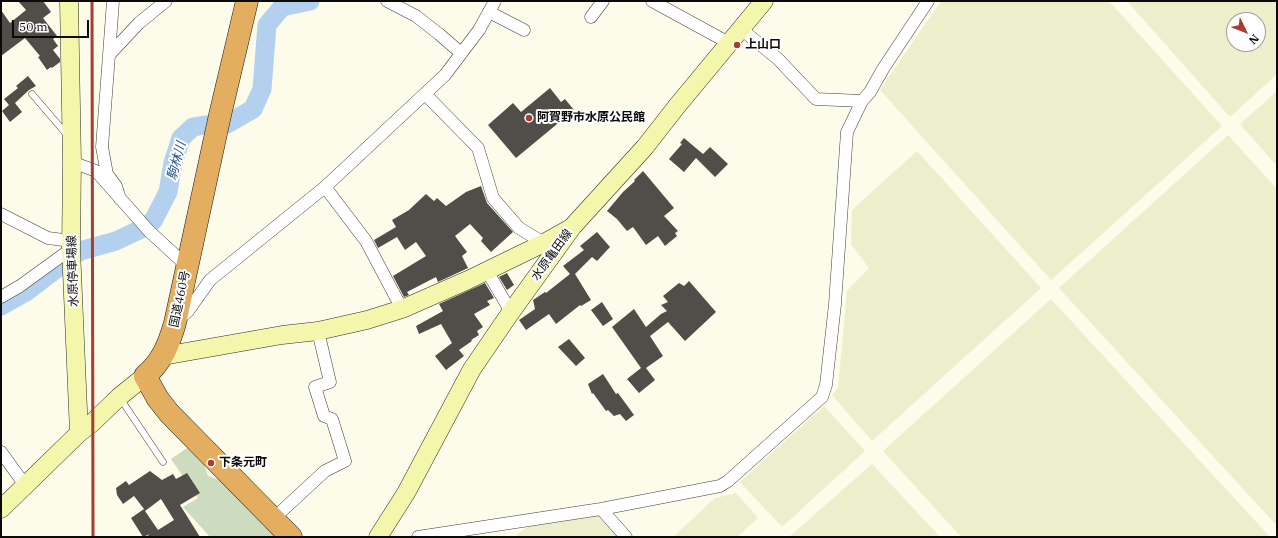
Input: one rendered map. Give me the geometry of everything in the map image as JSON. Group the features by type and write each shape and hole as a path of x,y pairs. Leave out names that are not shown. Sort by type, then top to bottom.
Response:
{"highway":[{"name":"国道460号","path":"145,376 154,369 163,356 171,339 220,115 247,1"},
{"path":"145,376 158,399 169,413 291,537"}],"main road":[{"name":"水原停車場線","path":"69,1 72,162 71,245 78,433"},
{"name":"水原亀田線","path":"378,537 406,493 472,370 511,312 574,226 645,147 764,1"},
{"path":"163,356 282,335 318,331 368,320 402,309 468,280 544,243 574,226"},
{"path":"1,509 78,433 92,423 119,397 145,376"}],"street":[{"path":"113,1 102,147 107,174 116,186 120,199"},
{"path":"109,55 139,23 166,1"},
{"path":"387,1 416,16 461,53"},
{"path":"175,323 188,311 210,280 325,187 445,75 479,30 495,1"},
{"path":"591,16 603,1"},
{"path":"652,1 729,43"},
{"path":"418,537 600,509 720,486 728,481 822,397 826,385 835,304 847,132 862,101 870,92 883,69 928,1"},
{"path":"489,12 524,30"},
{"path":"741,29 778,59 816,99 862,101"},
{"path":"425,94 478,148 493,198 519,228 544,243"},
{"path":"72,162 96,171 139,221 187,266"},
{"path":"325,187 366,241 402,309"},
{"path":"1,214 48,238 71,245"},
{"path":"1,297 20,286 71,245"},
{"path":"487,271 511,312"},
{"path":"273,519 326,471 345,461 332,419 324,416 315,387 330,382 318,331"},
{"path":"1,452 25,486"},
{"path":"600,509 626,537"}],"lane":[{"path":"32,94 71,141"},
{"path":"119,397 163,462"}],"green space":[{"path":"941,1 1109,1 1222,126 1051,280 880,90"},
{"path":"1127,1 1277,1 1277,74 1230,117"},
{"path":"1277,91 1277,166 1240,124"},
{"path":"1228,135 1277,189 1277,526 1059,288"},
{"path":"917,151 1041,288 872,441 832,395 838,388 847,291 869,268 851,244 852,210"},
{"path":"1051,299 1270,537 961,537 883,451"},
{"path":"824,406 865,451 782,527 740,482"},
{"path":"190,446 202,457 208,476 228,483 280,537 210,537 183,507 198,498 171,459"},
{"path":"872,464 940,537 789,537"},
{"path":"736,493 758,518 737,537 673,537 715,498"},
{"path":"597,515 617,537 514,537 527,527"}],"building":[{"path":"18,1 43,1 51,12 43,18 57,36 53,39 58,46 53,50 60,59 60,62 52,68 51,67 47,70 38,57 40,56 25,38 1,56 1,10 10,23 26,10"},
{"path":"28,76 36,86 29,90 15,103 22,112 10,122 2,111 9,105 4,99 18,88 16,86"},
{"name":"阿賀野市水原公民館","path":"550,88 561,102 565,99 574,110 516,158 488,125 513,103 521,112"},
{"path":"684,138 703,154 710,147 728,164 715,177 696,158 684,172 669,159 682,144 680,143"},
{"path":"643,171 674,208 664,216 678,231 675,233 677,236 665,246 658,236 646,245 633,227 627,231 617,219 607,211"},
{"path":"481,186 487,203 513,232 491,252 481,241 483,238 470,224 455,236 467,252 462,256 468,268 438,282 436,277 407,292 409,295 404,297 393,276 426,256 416,242 405,250 397,237 378,248 374,240 396,227 392,220 409,210 426,194 434,201 437,198 446,206 466,192"},
{"path":"597,232 610,247 597,261 592,257 575,274 591,300 581,306 580,305 556,324 549,314 526,330 519,320 535,309 533,300 545,292 546,293 570,274 563,266 584,250 580,246"},
{"path":"507,273 514,285 507,290 499,277"},
{"path":"689,281 716,312 685,341 668,322 650,336 663,356 646,368 655,380 639,393 627,379 641,368 612,327 634,309 646,327 661,314 667,311 661,305 668,302 663,296 679,283 684,286"},
{"path":"485,283 494,298 487,301 490,305 474,314 483,327 477,331 479,335 459,350 464,356 446,370 435,356 452,343 441,324 419,334 416,326 443,311 439,304"},
{"path":"602,302 613,319 603,326 591,310"},
{"path":"569,339 585,358 576,366 558,347"},
{"path":"603,374 616,394 618,393 634,415 626,421 620,414 614,416 608,410 606,411 593,393 592,394 588,384"},
{"path":"150,471 162,480 173,474 176,479 187,473 200,493 180,505 200,537 146,537 150,534 143,537 131,518 144,509 134,496 123,504 117,495 116,488 126,481 129,485","holes":["161,499 174,520 158,530 145,511"]}],"waterway":[{"name":"駒林川","path":"1,306 26,292 80,251 116,241 139,230 153,221 168,192 173,163 181,138 193,127 227,124 253,109 262,89 267,25 282,7 310,1"}],"railway":[{"path":"92,1 93,537"}],"place":[{"name":"上山口","path":"737,45"},
{"name":"阿賀野市水原公民館","path":"529,118"},
{"name":"下条元町","path":"211,463"}]}
